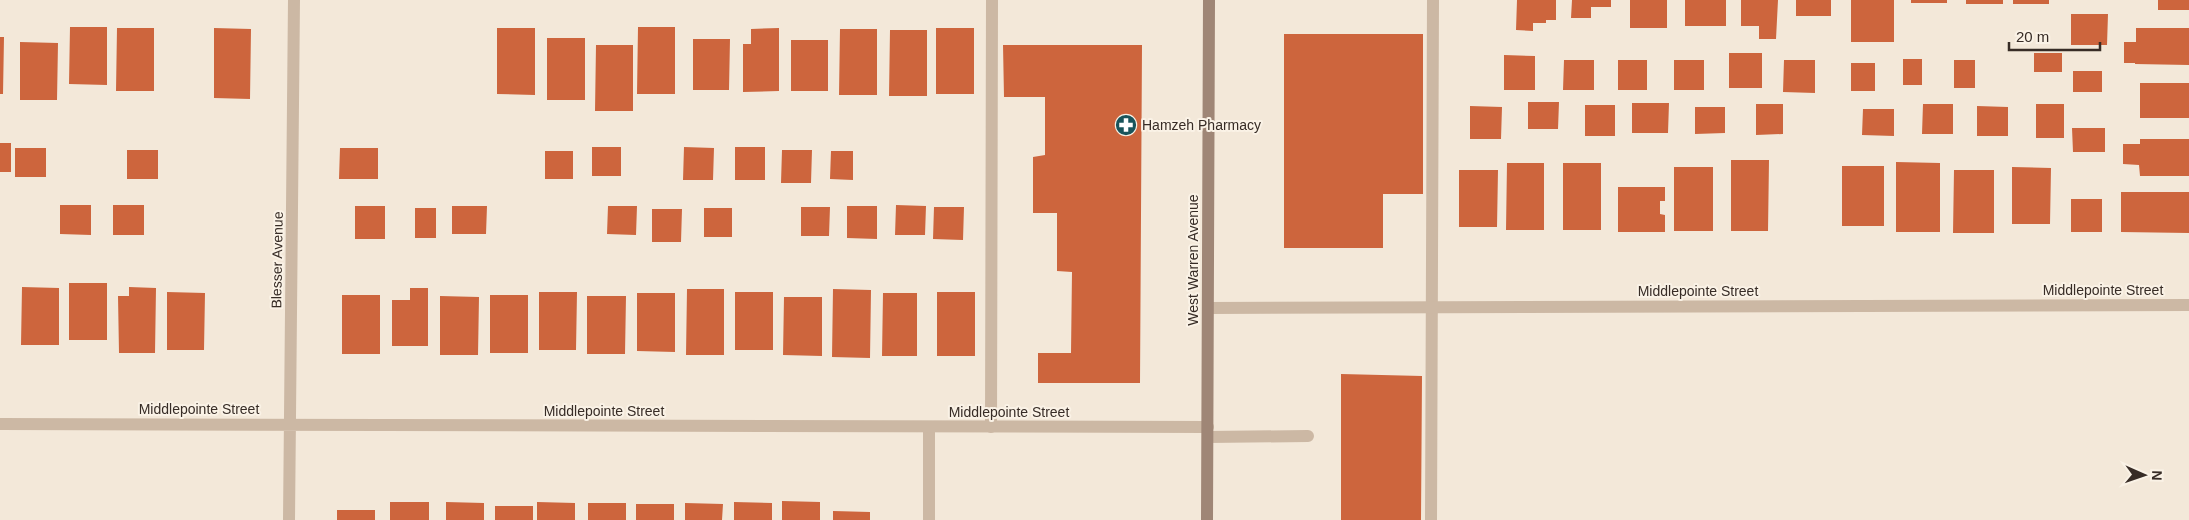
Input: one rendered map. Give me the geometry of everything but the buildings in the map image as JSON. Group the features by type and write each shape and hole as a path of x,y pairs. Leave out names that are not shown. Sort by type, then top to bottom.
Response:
{"main road":[{"name":"West Warren Avenue","path":"1208,520 1209,0"}],"street":[{"name":"Blesser Avenue","path":"289,520 294,0"},
{"path":"991,427 992,0"},
{"path":"1431,520 1433,0"},
{"name":"Middlepointe Street","path":"1208,308 2189,305"},
{"name":"Middlepointe Street","path":"0,424 991,427 1308,436"},
{"path":"929,427 929,520"}],"place":[{"name":"Hamzeh Pharmacy","path":"1126,125"}]}
